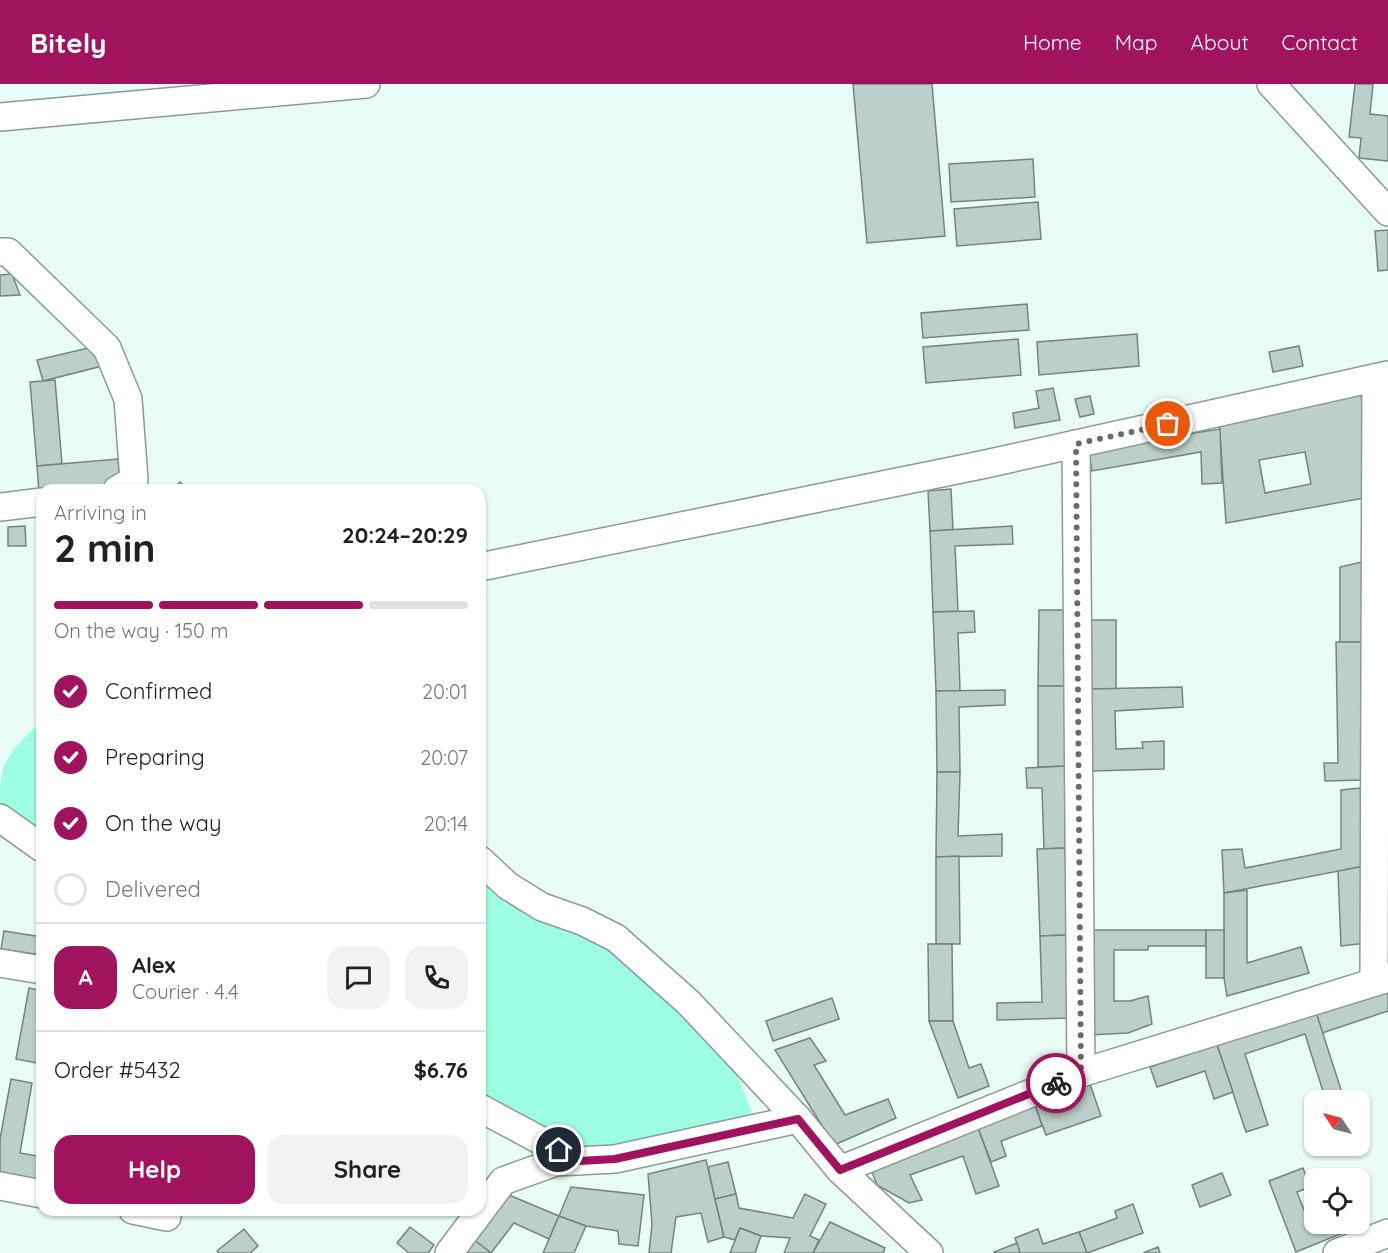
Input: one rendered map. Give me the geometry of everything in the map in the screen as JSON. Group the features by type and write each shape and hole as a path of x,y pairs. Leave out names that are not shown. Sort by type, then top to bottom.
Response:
{"street":[{"path":"0,117 366,84"},
{"path":"1271,84 1388,212"},
{"path":"0,252 8,252 107,348 128,399 134,480 127,484"},
{"path":"486,566 1076,444 1382,377 1381,980 1081,1073 840,1170"},
{"path":"1076,444 1081,1073"},
{"path":"0,507 36,503"},
{"path":"0,818 36,844"},
{"path":"486,866 508,886 542,907 582,921 616,938 689,1003 798,1119 840,1170 929,1253"},
{"path":"0,963 36,969"},
{"path":"486,1111 579,1161"},
{"path":"486,1204 503,1181 556,1162 615,1159 798,1119"},
{"path":"0,1186 36,1193"},
{"path":"449,1253 477,1216"},
{"path":"1337,1253 1388,1233"}],"green space":[{"path":"36,727 36,832 0,805 0,785 4,766 11,753"},
{"path":"486,846 509,875 596,917 735,1069 758,1128 591,1163 486,1105"}],"building":[{"path":"853,84 932,84 945,236 867,243"},
{"path":"1355,84 1373,84 1370,114 1388,116 1388,161 1359,158 1361,138 1349,137"},
{"path":"1033,159 1035,197 951,202 949,164"},
{"path":"1038,202 1041,239 957,246 954,209"},
{"path":"1388,230 1388,270 1378,271 1375,231"},
{"path":"12,274 20,295 0,296 0,275"},
{"path":"1027,304 1029,330 923,338 921,313"},
{"path":"1137,334 1139,366 1039,375 1037,342"},
{"path":"1018,339 1021,375 926,383 923,347"},
{"path":"1299,346 1303,366 1273,372 1269,352"},
{"path":"88,348 106,365 43,381 37,360"},
{"path":"55,380 62,464 37,466 30,382"},
{"path":"1053,388 1060,420 1015,428 1013,413 1039,408 1036,391"},
{"path":"1361,393 1370,497 1226,523 1219,419","holes":["1305,452 1311,484 1265,493 1259,460"]},
{"path":"1090,396 1094,414 1080,417 1075,399"},
{"path":"1220,429 1222,483 1202,484 1201,452 1092,471 1088,450"},
{"path":"118,459 120,484 38,484 37,466"},
{"path":"951,489 953,530 930,531 928,491"},
{"path":"25,526 26,546 8,546 8,527"},
{"path":"1012,526 1013,544 955,546 958,611 933,612 930,531"},
{"path":"1362,562 1362,642 1340,642 1340,567"},
{"path":"1039,610 1066,610 1066,686 1038,686"},
{"path":"974,611 975,632 958,633 960,691 936,691 933,612"},
{"path":"1091,620 1116,620 1116,689 1090,689"},
{"path":"1336,642 1362,642 1363,780 1325,781 1324,763 1338,763"},
{"path":"1038,686 1066,686 1066,766 1038,767"},
{"path":"1182,687 1183,707 1115,711 1116,749 1143,748 1142,742 1164,741 1164,769 1091,771 1090,689"},
{"path":"1005,690 1005,705 959,707 960,772 937,772 936,691"},
{"path":"1066,766 1065,848 1044,849 1042,788 1027,788 1026,768"},
{"path":"937,772 960,772 958,836 1002,834 1002,856 936,857"},
{"path":"1360,788 1365,866 1224,893 1222,850 1242,849 1245,868 1341,849 1341,790"},
{"path":"1065,848 1068,935 1040,936 1037,849"},
{"path":"959,856 960,944 936,944 936,857"},
{"path":"1365,866 1367,943 1341,946 1338,871"},
{"path":"1247,890 1247,963 1301,947 1309,973 1227,996 1224,978 1224,893"},
{"path":"1089,930 1206,930 1206,946 1148,946 1148,950 1114,950 1114,1001 1130,1001 1148,996 1152,1024 1128,1033 1089,1035"},
{"path":"1206,930 1224,930 1224,978 1206,978"},
{"path":"4,931 36,936 36,954 1,949"},
{"path":"1068,935 1070,1018 997,1020 997,1003 1042,1002 1040,936"},
{"path":"928,944 952,944 953,1021 929,1021"},
{"path":"29,988 36,990 36,1063 16,1059"},
{"path":"1388,988 1388,1011 1322,1033 1316,1012"},
{"path":"832,998 839,1019 773,1041 766,1021"},
{"path":"1316,1012 1341,1090 1323,1090 1305,1034 1245,1054 1268,1125 1246,1132 1217,1045"},
{"path":"929,1021 953,1021 969,1068 981,1064 989,1086 958,1098"},
{"path":"810,1038 826,1061 814,1065 845,1115 888,1099 896,1118 834,1145 775,1050"},
{"path":"1217,1045 1233,1092 1214,1099 1205,1071 1157,1087 1150,1067"},
{"path":"11,1079 32,1083 20,1153 36,1156 36,1182 0,1175 0,1139"},
{"path":"1089,1081 1101,1116 1046,1135 1033,1101"},
{"path":"1035,1104 1042,1126 1001,1141 1006,1156 991,1162 977,1125"},
{"path":"977,1125 999,1186 976,1194 963,1156 910,1175 922,1200 909,1203 877,1185 869,1164"},
{"path":"706,1160 724,1237 708,1242 701,1213 676,1217 671,1253 649,1253 652,1224 648,1174"},
{"path":"728,1162 736,1194 715,1199 708,1167"},
{"path":"1303,1168 1304,1189 1297,1192 1304,1210 1304,1234 1340,1234 1296,1252 1269,1181"},
{"path":"1222,1173 1231,1195 1200,1207 1192,1185"},
{"path":"571,1187 644,1195 638,1246 619,1244 618,1231 586,1226 559,1216"},
{"path":"736,1194 739,1208 793,1218 805,1194 826,1204 810,1236 819,1240 813,1253 784,1253 790,1238 761,1236 740,1228 735,1240 724,1237 715,1199"},
{"path":"509,1195 559,1216 549,1239 514,1223 491,1253 475,1241"},
{"path":"1133,1204 1143,1233 1087,1253 1079,1232 1117,1218 1115,1211"},
{"path":"559,1216 586,1226 574,1253 543,1253"},
{"path":"830,1222 885,1248 883,1253 813,1253"},
{"path":"410,1227 434,1245 428,1253 409,1253 397,1243"},
{"path":"740,1228 761,1236 755,1253 730,1253"},
{"path":"244,1229 258,1246 250,1253 219,1253 217,1251"},
{"path":"1038,1229 1043,1244 1079,1232 1087,1253 1020,1253 1015,1238"},
{"path":"472,1238 491,1253 461,1253"},
{"path":"1017,1243 1020,1253 994,1253 994,1252"},
{"path":"1158,1247 1160,1253 1143,1253"}],"way so far":[{"path":"1056,1083 1081,1073 1076,444 1168,424"}],"route":[{"path":"559,1150 579,1161 615,1159 798,1119 840,1170 1056,1083"}]}
